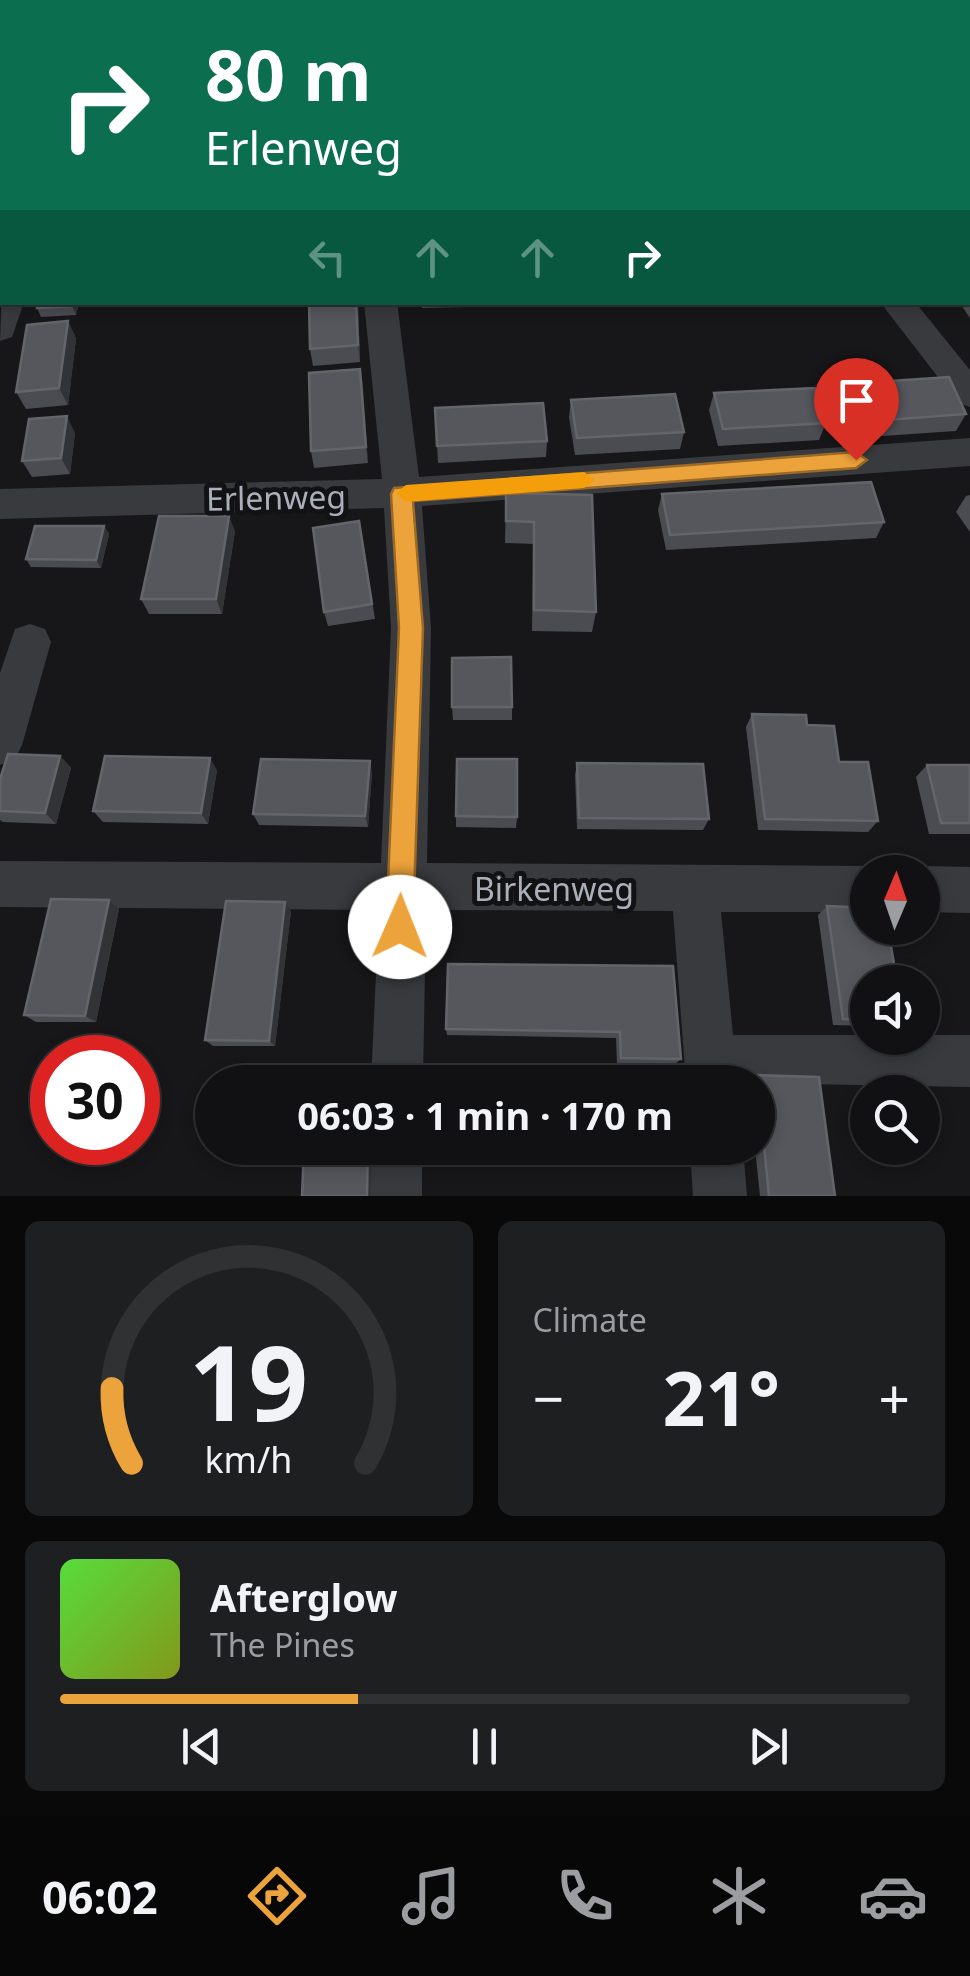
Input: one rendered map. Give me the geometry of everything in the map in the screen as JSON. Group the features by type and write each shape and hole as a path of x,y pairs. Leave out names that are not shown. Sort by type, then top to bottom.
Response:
{"street":[{"path":"0,329 7,305"},
{"path":"380,305 402,494 411,628 397,1065"},
{"path":"898,305 970,394"},
{"name":"Erlenweg","path":"0,504 402,494 970,452"},
{"path":"0,745 30,642"},
{"name":"Birkenweg","path":"0,884 850,888"},
{"path":"695,886 710,1065"},
{"path":"940,889 970,890"},
{"path":"775,1069 970,1061"},
{"path":"395,1196 396,1165"},
{"path":"718,1165 720,1196"}],"building":[{"path":"38,305 72,305 72,306 37,308"},
{"path":"309,305 356,305 358,345 310,349"},
{"path":"68,321 59,388 16,392 27,325"},
{"path":"360,369 366,447 311,451 309,373"},
{"path":"949,377 966,414 861,422 846,384"},
{"path":"815,388 826,423 723,429 714,393"},
{"path":"675,394 684,432 577,438 571,400"},
{"path":"543,403 547,441 437,446 435,408"},
{"path":"67,416 61,458 22,461 29,419"},
{"path":"871,482 884,522 670,535 662,494"},
{"path":"506,493 592,495 596,612 534,610 534,522 506,521"},
{"path":"159,516 229,516 216,599 141,599"},
{"path":"359,521 372,604 324,612 313,528"},
{"path":"35,526 104,526 96,560 26,559"},
{"path":"511,657 512,707 452,707 452,658"},
{"path":"752,714 806,715 807,725 834,726 839,762 868,762 878,821 765,819"},
{"path":"8,754 60,756 45,813 0,811 0,779"},
{"path":"105,756 210,758 201,813 93,811"},
{"path":"261,759 370,761 365,816 253,814"},
{"path":"457,759 517,759 517,817 456,816"},
{"path":"577,763 703,764 709,819 579,818"},
{"path":"927,765 970,765 970,823 941,823"},
{"path":"51,899 109,900 85,1016 24,1015"},
{"path":"226,901 285,902 269,1041 205,1040"},
{"path":"827,906 850,907 850,945 891,945 894,965 850,965 850,1019 843,1019"},
{"path":"448,964 673,966 681,1059 621,1058 620,1032 446,1029"},
{"path":"775,1076 819,1077 835,1196 769,1196 766,1165 775,1165"},
{"path":"303,1165 368,1165 367,1196 302,1196"}],"slow traffic":[{"path":"406,493 584,480"}],"route":[{"path":"400,927 411,628 402,494 856,460"}]}
